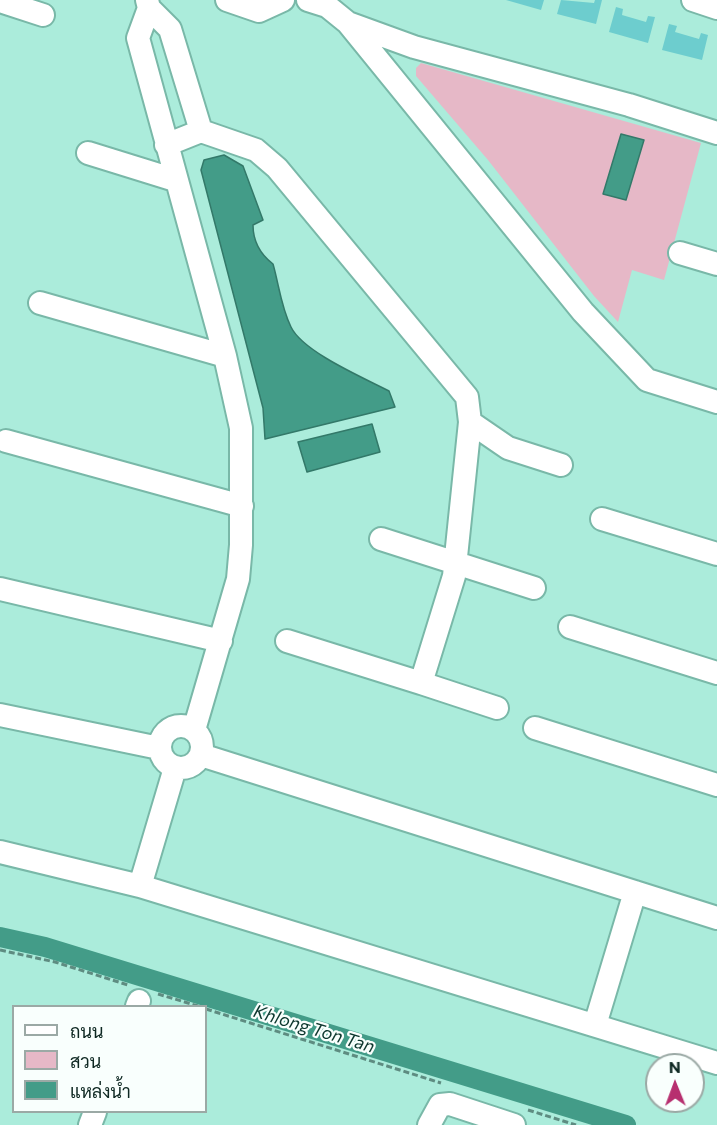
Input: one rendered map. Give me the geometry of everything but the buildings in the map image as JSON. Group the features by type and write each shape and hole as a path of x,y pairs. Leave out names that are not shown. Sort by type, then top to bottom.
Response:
{"street":[{"path":"227,0 259,11 283,0"},
{"path":"308,0 327,6 348,23 583,312 647,380 717,402"},
{"path":"693,0 717,8"},
{"path":"0,1 44,15"},
{"path":"148,4 170,29 201,131"},
{"path":"148,4 138,38 225,356 241,428 242,506 238,579 194,730"},
{"path":"348,23 414,47 629,105 717,134"},
{"path":"166,145 201,131 256,150 277,168 467,397 470,422 456,563 421,683"},
{"path":"88,153 175,180"},
{"path":"680,253 717,264"},
{"path":"40,303 225,356"},
{"path":"470,422 508,448 561,465"},
{"path":"6,441 242,506"},
{"path":"602,519 717,554"},
{"path":"381,538 534,588"},
{"path":"0,589 221,642"},
{"path":"570,627 717,673"},
{"path":"287,641 497,708"},
{"path":"0,715 159,748"},
{"path":"174,726 194,730 201,741 201,755 188,767 175,768 164,760 159,748 163,735 174,726"},
{"path":"535,728 717,785"},
{"path":"201,755 717,918"},
{"path":"140,886 175,768"},
{"path":"0,852 140,886 717,1063"},
{"path":"595,1025 635,892"},
{"path":"429,1125 440,1105 450,1104 461,1117 517,1116"}],"path":[{"path":"0,950 55,962 141,997 192,1005"},
{"path":"207,1009 452,1086"},
{"path":"517,1116 576,1125"}],"green space":[{"path":"421,63 701,143 664,280 632,270 618,322 594,296 488,160 416,76 416,68"}],"water":[{"path":"621,134 644,140 626,200 603,194"},
{"path":"224,155 243,166 263,220 253,225 254,237 261,252 273,264 282,304 291,327 308,346 321,355 389,391 395,407 265,439 263,408 201,170 204,160"},
{"path":"372,424 380,452 307,472 298,442"}],"waterway":[{"name":"Khlong Ton Tan","path":"0,937 45,947 626,1125"}]}
